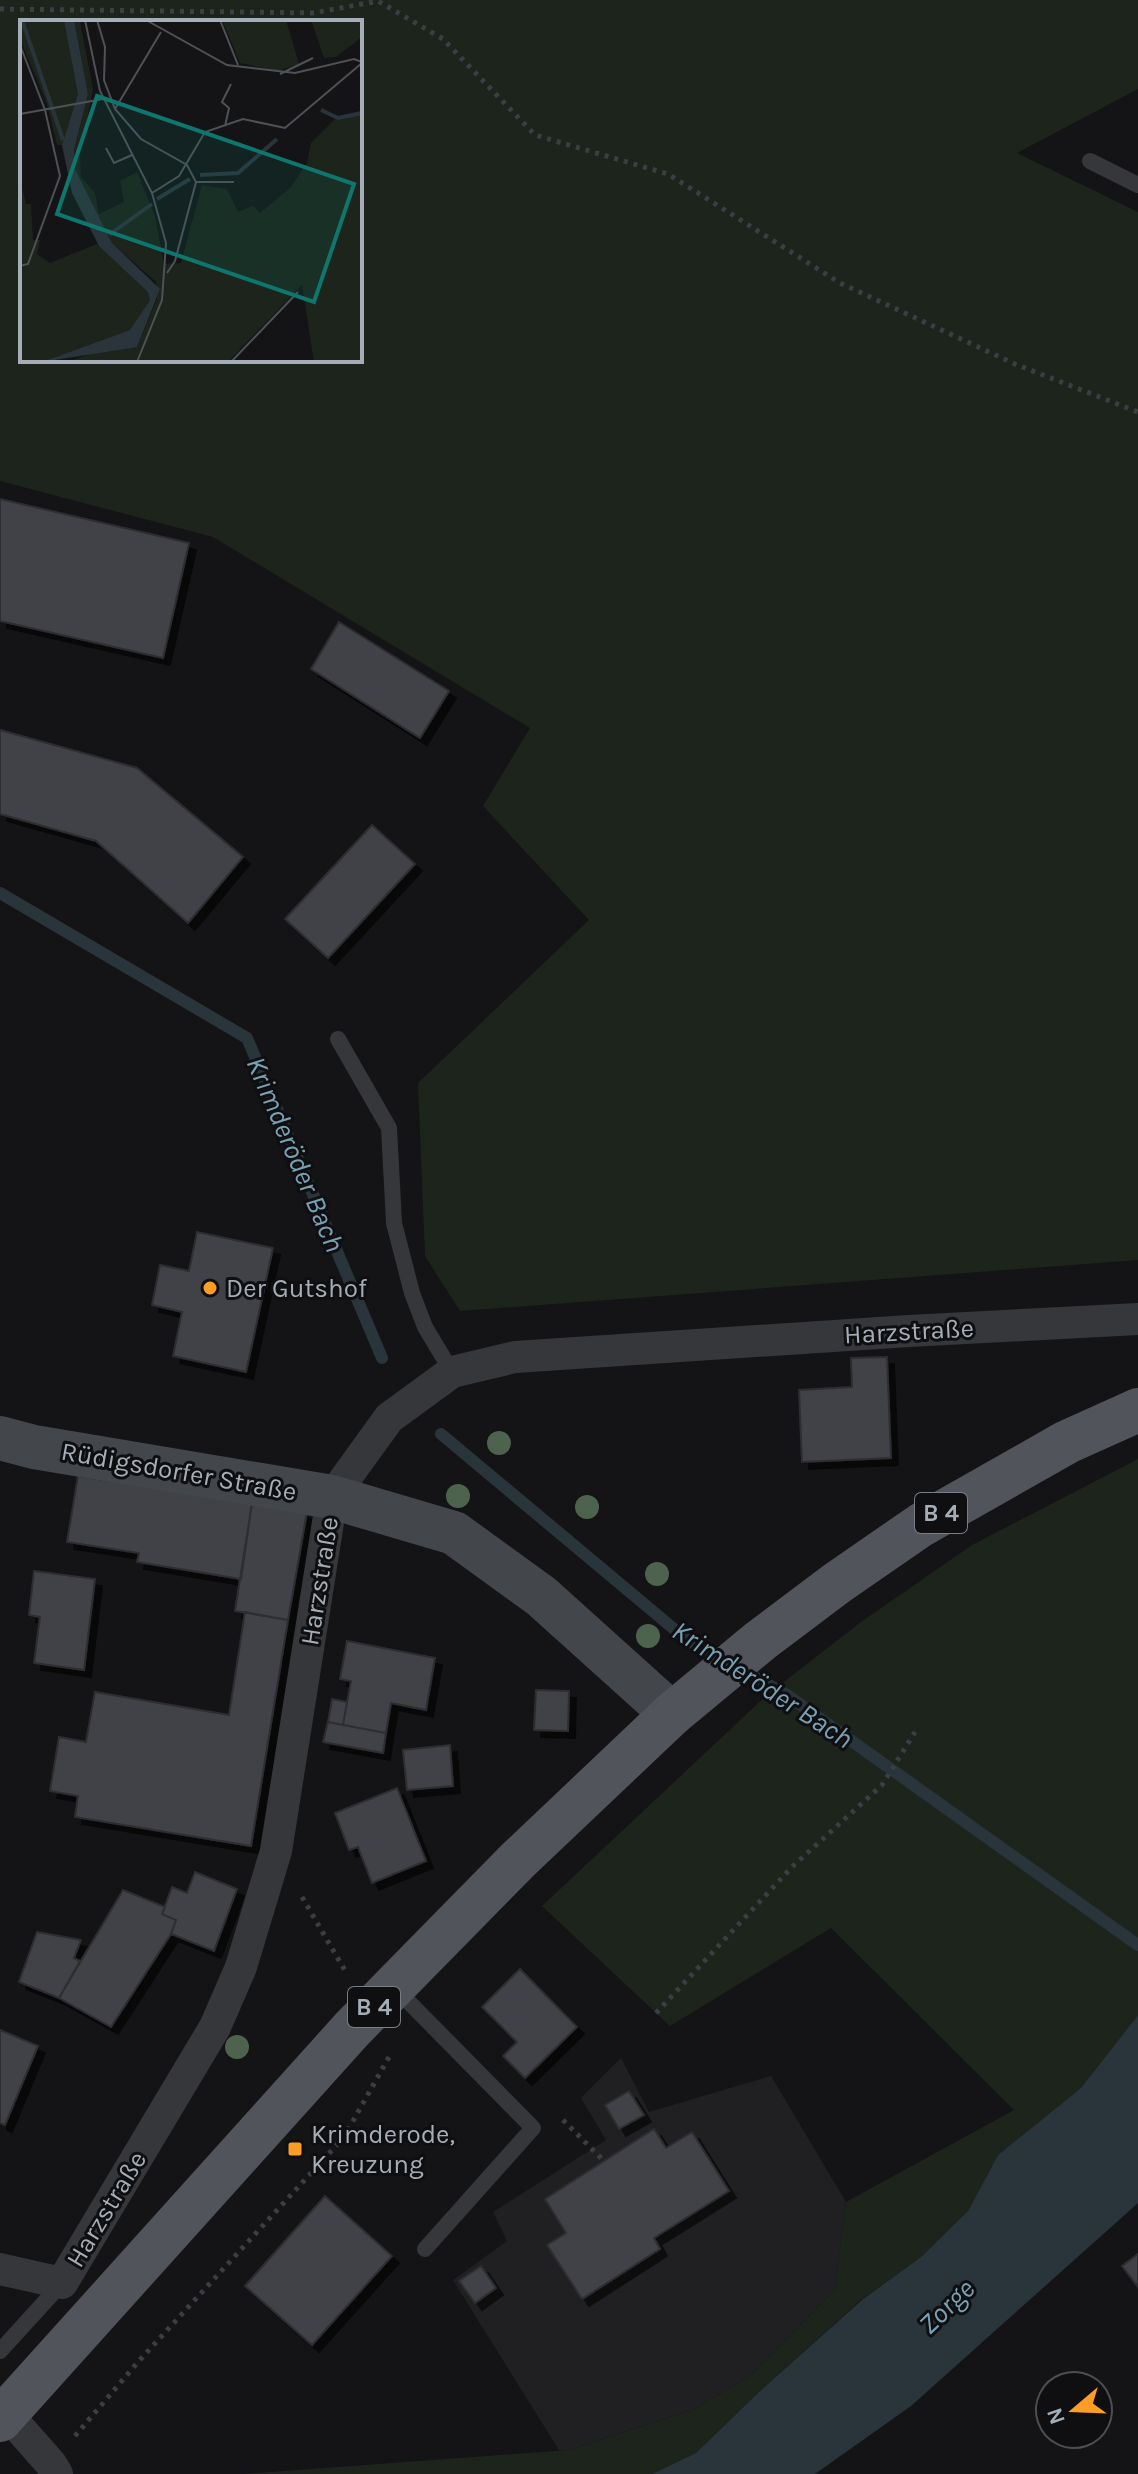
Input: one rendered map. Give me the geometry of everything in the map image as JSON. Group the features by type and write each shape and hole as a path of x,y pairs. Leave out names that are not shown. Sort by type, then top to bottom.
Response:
{"main road":[{"name":"Harzstraße","path":"3,2417 352,2029 518,1860 672,1714 760,1641 921,1525 1067,1442 1138,1410"}],"street":[{"name":"Harzstraße","path":"62,2283 215,2027 241,1967 276,1851 332,1497 389,1418 452,1372 515,1357 1138,1319"},
{"name":"Rüdigsdorfer Straße","path":"0,1438 34,1447 332,1497 454,1533 541,1596 672,1714"},
{"path":"0,2269 62,2283"},
{"path":"3,2417 54,2469"}],"lane":[{"path":"1090,161 1138,185"},
{"path":"338,1039 389,1128 394,1223 412,1293 425,1327 452,1372"},
{"path":"394,1987 533,2128 425,2249"},
{"path":"0,2351 62,2283"}],"path":[{"path":"0,9 314,13 378,1 443,39 535,135 668,174 840,283 1015,364 1138,412"},
{"path":"656,2013 792,1867 882,1785 915,1732"},
{"path":"276,1851 348,1975"},
{"path":"54,2469 138,2362"}],"shaded area":[{"path":"0,0 1138,0 1138,89 1017,153 1138,212 1138,1260 460,1311 425,1256 418,1083 589,920 483,806 530,728 213,537 0,481"},
{"path":"1138,1459 1138,2015 1081,2088 998,2155 968,2211 921,2257 862,2299 696,2453 652,2474 243,2474 569,2450 692,2410 750,2376 835,2290 846,2202 1014,2110 831,1928 670,2026 542,1906 767,1695 861,1622 972,1545"},
{"path":"621,2058 649,2112 771,2076 846,2202 835,2290 750,2376 692,2410 569,2450 559,2450 453,2280 507,2241 493,2212 606,2140 581,2098"}],"water":[{"name":"Zorge","path":"1138,2015 1138,2203 911,2406 815,2474 652,2474 696,2453 863,2299 921,2257 968,2211 998,2155 1081,2088"}],"building":[{"path":"0,499 189,543 163,658 0,621"},
{"path":"339,622 449,691 420,738 311,669"},
{"path":"0,730 137,768 243,857 188,923 96,841 0,814"},
{"path":"372,825 415,864 328,958 285,919"},
{"name":"Der Gutshof","path":"197,1232 273,1248 246,1372 173,1356 182,1312 152,1305 160,1265 189,1271"},
{"path":"887,1357 891,1458 802,1462 799,1390 852,1387 851,1358"},
{"path":"78,1476 252,1503 241,1579 137,1562 139,1553 67,1542"},
{"path":"252,1503 307,1512 288,1620 235,1611"},
{"path":"34,1571 95,1579 84,1670 34,1663 40,1617 29,1615"},
{"path":"245,1612 288,1620 251,1846 75,1817 78,1796 50,1791 59,1737 86,1742 95,1692 229,1715"},
{"path":"347,1641 435,1658 426,1710 391,1703 386,1733 343,1725 351,1681 340,1679"},
{"path":"536,1690 569,1691 568,1731 534,1730"},
{"path":"332,1699 347,1702 343,1725 328,1722"},
{"path":"328,1722 386,1733 383,1753 323,1742"},
{"path":"450,1745 453,1786 407,1790 403,1750"},
{"path":"397,1788 426,1861 372,1883 358,1847 349,1850 335,1813"},
{"path":"195,1872 237,1889 214,1951 171,1934 176,1920 162,1914 172,1887 187,1893"},
{"path":"123,1890 165,1907 162,1914 176,1920 171,1934 111,2027 59,1998"},
{"path":"37,1932 81,1940 74,1958 80,1961 59,1998 19,1982"},
{"path":"520,1969 577,2027 525,2078 503,2056 517,2042 482,2007"},
{"path":"0,2030 38,2046 5,2125 0,2123"},
{"path":"629,2091 644,2115 619,2129 605,2105"},
{"path":"654,2129 666,2148 692,2132 729,2191 654,2238 660,2249 582,2299 547,2245 566,2233 545,2199"},
{"path":"325,2196 392,2256 312,2345 245,2286"},
{"path":"1138,2254 1138,2287 1122,2266"},
{"path":"481,2266 496,2288 475,2303 459,2281"}],"waterway":[{"name":"Krimderöder Bach","path":"0,893 247,1038 382,1358"},
{"name":"Krimderöder Bach","path":"441,1434 686,1639 787,1695 1138,1945"}],"place":[{"name":"Der Gutshof","path":"210,1288"},
{"name":"Krimderode, Kreuzung","path":"295,2149"}]}
